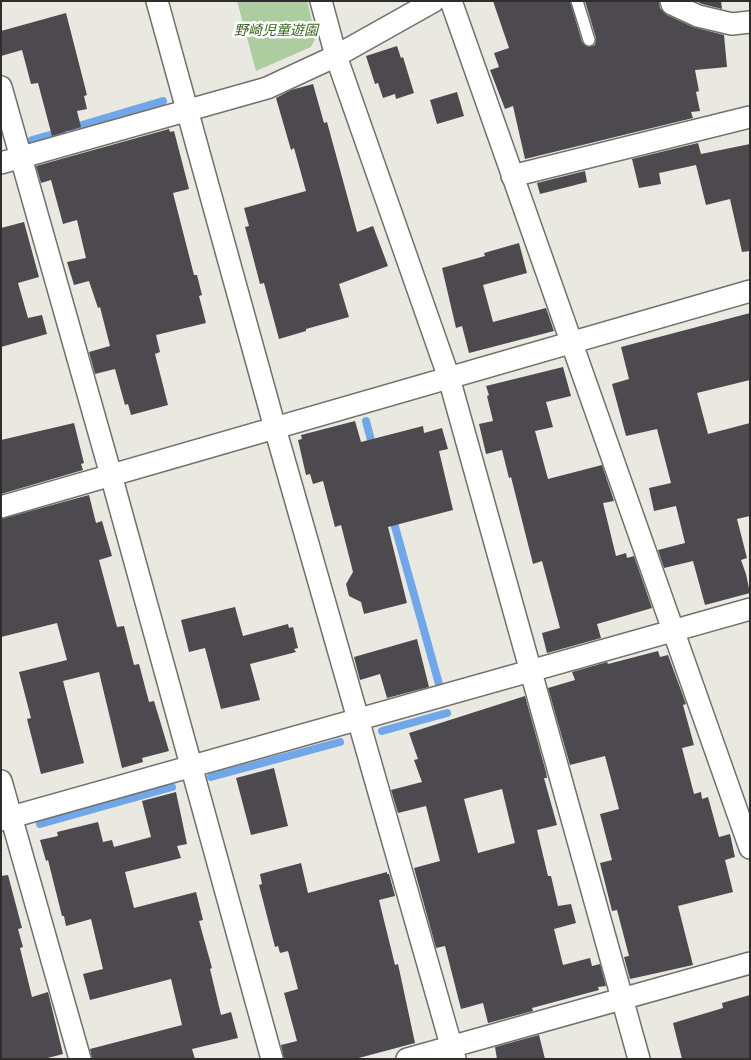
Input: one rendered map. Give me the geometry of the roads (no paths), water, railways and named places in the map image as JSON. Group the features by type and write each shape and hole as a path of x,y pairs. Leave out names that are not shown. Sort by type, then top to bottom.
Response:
{"street":[{"path":"157,1 275,428 453,1053"},
{"path":"321,1 336,56 449,378 640,1059"},
{"path":"11,160 267,88 336,56 434,1"},
{"path":"451,1 750,848"},
{"path":"671,1 672,4 698,16 732,24 750,22"},
{"path":"1,87 11,160 111,475 272,1059"},
{"path":"512,176 750,116"},
{"path":"1,507 750,291"},
{"path":"6,819 750,609"},
{"path":"1,780 6,819 80,1059"},
{"path":"407,1059 453,1053 622,998 750,963"}],"lane":[{"path":"577,1 589,40"}],"waterway":[{"path":"72,128 163,101"},
{"path":"32,140 61,132"},
{"path":"366,421 373,448"},
{"path":"392,516 439,684"},
{"path":"382,731 447,713"},
{"path":"211,777 340,742"},
{"path":"40,824 172,787"}],"park label":[{"name":"野崎児童遊園","path":"276,31"}]}
